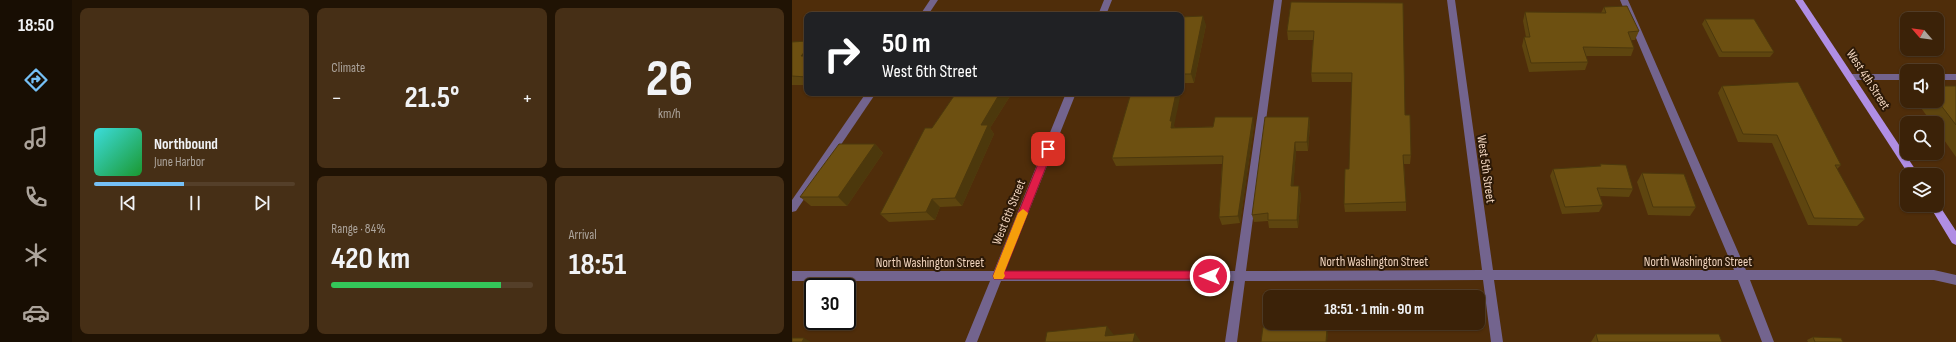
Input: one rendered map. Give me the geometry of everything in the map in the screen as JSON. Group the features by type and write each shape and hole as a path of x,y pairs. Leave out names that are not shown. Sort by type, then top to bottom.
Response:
{"main road":[{"name":"West 4th Street","path":"1799,0 1910,168"},
{"path":"1938,212 1956,240"}],"street":[{"path":"926,12 934,0"},
{"path":"1103,12 1108,0"},
{"path":"1231,342 1278,0"},
{"name":"West 5th Street","path":"1452,0 1497,342"},
{"path":"1624,0 1742,275 1768,342"},
{"path":"1851,77 1900,77"},
{"path":"1944,77 1956,77"},
{"path":"792,208 869,96"},
{"name":"West 6th Street","path":"971,342 1070,96"},
{"name":"North Washington Street","path":"792,276 1934,275 1956,280"}],"building":[{"path":"1291,2 1403,3 1405,115 1410,115 1411,155 1403,155 1406,202 1344,204 1345,169 1349,169 1352,73 1311,73 1314,31 1287,31"},
{"path":"1627,6 1639,31 1628,32 1634,48 1583,47 1588,62 1531,63 1524,37 1530,37 1525,12 1606,13 1604,7"},
{"path":"1203,16 1191,74 1184,74 1184,17"},
{"path":"1705,19 1754,19 1774,52 1722,52"},
{"path":"804,41 804,52 801,56 804,56 804,77 792,76 792,42"},
{"path":"1798,82 1841,165 1835,165 1865,219 1814,218 1777,135 1743,134 1722,86"},
{"path":"1944,86 1956,86 1956,125 1943,108"},
{"path":"954,96 998,96 981,125 988,125 955,198 932,199 926,212 880,214 925,128 932,128"},
{"path":"1130,96 1175,96 1170,121 1172,121 1171,128 1213,127 1215,117 1253,117 1238,216 1219,217 1223,156 1112,158"},
{"path":"1265,117 1309,117 1307,142 1295,142 1291,186 1299,186 1297,220 1268,220 1268,213 1252,215"},
{"path":"839,144 875,144 838,197 800,197 819,171"},
{"path":"1600,164 1626,165 1633,189 1597,188 1603,205 1565,207 1553,169 1601,166"},
{"path":"1642,173 1684,174 1696,207 1653,207"},
{"path":"1107,326 1105,336 1135,333 1133,342 1045,342 1047,332"},
{"path":"1263,327 1263,330 1327,330 1326,342 1261,342"},
{"path":"1596,334 1719,334 1722,342 1598,342"},
{"path":"1813,337 1841,338 1843,342 1815,342"},
{"path":"792,338 804,338 802,342 792,342"}],"slow traffic":[{"path":"1000,276 998,276 1023,213"}],"route":[{"path":"1048,149 998,276 1210,276"}]}
